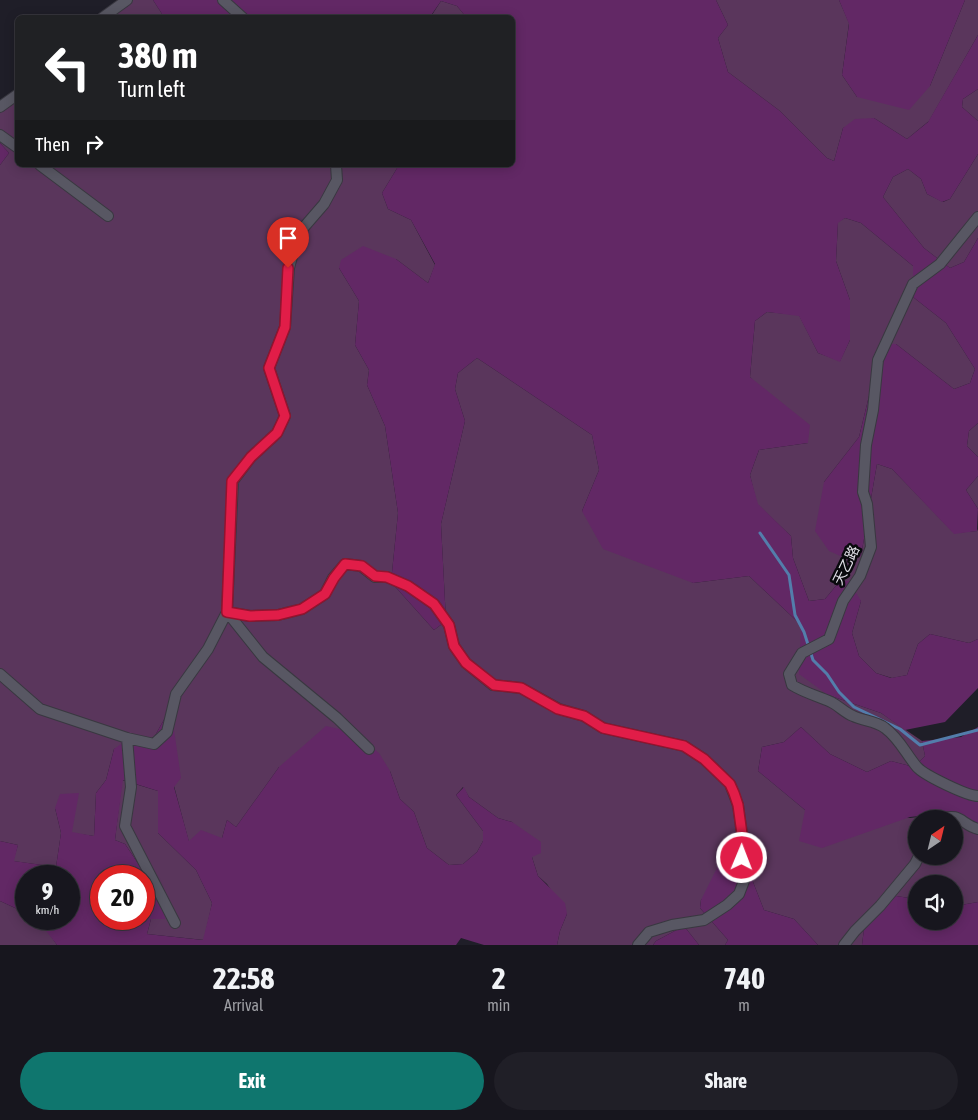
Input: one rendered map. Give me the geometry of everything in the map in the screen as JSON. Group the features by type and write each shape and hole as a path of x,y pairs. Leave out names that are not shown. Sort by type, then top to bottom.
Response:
{"street":[{"path":"106,15 127,0"},
{"path":"223,0 240,15"},
{"path":"0,107 15,96"},
{"path":"0,135 15,146"},
{"path":"43,167 108,216"},
{"path":"0,674 40,709 127,738 154,744 167,732 176,694 208,649 227,612 232,481 251,457 277,433 285,416 269,368 285,327 288,268 298,234 324,204 337,180 336,167"},
{"name":"天乙路","path":"978,217 940,264 913,284 878,360 873,410 866,445 863,492 867,504 871,547 860,576 843,602 829,639 802,653 789,674 792,685 803,692 822,698 852,716 878,724 886,729 903,747 918,768 951,787 978,796"},
{"path":"227,612 250,616 278,615 302,609 325,594 345,564 362,566 375,576 387,577 408,586 434,604 449,625 454,646 466,663 494,685 521,688 558,709 584,716 603,728 684,746 704,759 730,784 738,805 742,834 744,881 739,894 727,905 704,920 672,925 649,932 638,945"},
{"path":"227,612 263,657 337,718 369,749"},
{"path":"127,738 131,787 125,826 176,923"},
{"path":"963,821 978,829"},
{"path":"844,945 914,865"}],"shaded area":[{"path":"133,0 153,0 163,15 104,15"},
{"path":"153,0 716,0 728,25 718,38 728,72 780,111 827,158 834,161 843,128 855,119 874,118 907,139 928,122 978,35 978,89 963,99 962,107 978,121 978,154 950,199 942,202 927,194 921,179 908,169 893,177 883,197 924,248 950,268 964,262 978,238 978,423 969,431 967,446 978,457 978,476 966,490 978,509 977,531 954,534 892,469 877,464 861,556 845,558 829,551 815,531 824,482 859,437 876,367 888,344 896,344 954,389 970,383 975,369 946,323 913,297 913,266 861,223 845,218 838,223 836,261 850,300 850,340 840,362 818,353 799,316 767,312 755,321 750,377 810,425 808,443 759,450 750,475 758,504 791,536 793,558 809,601 825,599 840,581 849,581 861,601 852,633 859,656 876,673 891,678 907,675 918,644 930,634 969,643 978,639 978,688 945,722 905,730 881,713 828,695 799,674 801,625 749,576 693,583 603,549 582,511 599,470 592,435 477,358 458,373 455,389 465,421 441,524 446,621 434,630 391,582 398,513 385,426 367,385 369,370 355,345 359,301 339,268 341,260 363,246 396,259 428,283 435,264 411,220 388,209 382,193 398,167 515,167 515,15 464,15 457,6 441,1 431,15 163,15"},
{"path":"716,0 839,0 849,23 842,75 857,97 930,86 965,0 978,0 978,35 929,121 907,139 874,118 843,128 834,161 827,158 780,111 728,72 718,38 728,25"},
{"path":"839,0 965,0 930,86 909,110 857,97 842,75 849,24"},
{"path":"441,1 457,6 464,15 432,15"},
{"path":"978,89 978,121 962,107 963,99"},
{"path":"15,90 15,167 398,167 382,193 388,209 411,220 435,265 428,283 396,259 339,268 359,301 355,345 369,370 367,385 385,426 398,513 391,582 434,630 446,621 441,524 465,421 455,389 458,373 477,358 592,435 599,470 582,511 693,583 749,576 801,625 828,695 881,713 922,741 925,756 914,767 891,761 867,772 830,754 801,727 784,742 762,747 758,771 805,810 908,818 908,865 963,865 963,821 978,825 978,902 963,905 963,875 908,875 908,898 896,896 864,929 862,945 818,945 794,919 764,910 744,859 701,900 700,908 728,940 725,945 699,945 684,926 656,941 653,945 557,945 567,914 547,884 538,876 532,857 512,822 498,818 469,797 463,787 456,795 483,831 483,841 477,852 463,864 449,865 427,848 414,812 400,799 390,771 279,767 236,827 227,820 222,838 189,842 174,786 166,716 152,741 114,749 106,780 96,793 94,836 72,833 55,808 61,833 56,865 13,861 18,845 0,841 0,165 9,153 0,143 0,104"},
{"path":"0,143 9,153 0,165"},
{"path":"978,154 978,238 964,262 950,268 924,248 883,197 893,177 908,169 921,179 927,194 943,202 950,199"},
{"path":"845,218 861,223 913,266 913,297 946,323 975,369 970,383 954,389 896,344 876,367 859,437 824,482 861,556 877,464 892,469 954,533 977,531 978,529 978,639 969,643 930,634 918,644 907,675 892,678 876,673 859,656 852,633 861,601 840,581 825,599 809,601 793,558 791,536 757,504 750,475 759,450 808,443 750,377 755,321 767,312 799,315 818,353 840,361 850,340 850,300 836,261 838,222"},
{"path":"978,423 978,457 967,446 969,431"},
{"path":"978,476 978,509 966,490"},
{"path":"166,716 172,716 181,778 174,787 189,841 201,830 222,838 227,820 236,827 279,767 326,726 343,730 360,738 379,753 390,771 400,799 414,812 427,848 449,865 463,864 477,852 483,841 483,831 456,795 464,787 469,797 498,818 512,822 541,842 541,853 532,857 538,876 565,903 567,914 557,945 484,945 461,938 456,945 57,945 45,930 80,930 80,865 56,865 61,833 55,808 60,794 79,793 72,832 94,836 96,793 106,780 114,749 124,742 152,741","holes":["123,780 158,791 158,833 196,870 212,903 203,940 147,934 148,930 90,930 90,865 139,865 125,844 115,840"]},
{"path":"801,727 830,754 867,772 891,761 914,767 925,756 922,741 961,737 978,727 978,825 963,821 963,810 908,810 908,818 822,848 799,841 805,810 758,771 762,747 784,742"},
{"path":"122,780 158,791 158,833 196,870 212,903 204,940 147,934 148,930 155,930 155,913 163,901 155,889 155,865 139,865 125,844 115,840"},
{"path":"0,841 18,845 14,861 42,865 15,865 15,908 0,901"},
{"path":"731,852 744,859 764,910 794,919 818,945 725,945 728,940 700,908 701,900 723,856"},
{"path":"155,889 163,901 165,919 155,919"},
{"path":"896,896 908,898 908,930 963,930 963,905 978,902 978,945 862,945 864,929 881,901"},
{"path":"0,901 15,908 15,930 47,930 57,945 0,945"},
{"path":"684,926 699,945 653,945 656,941"}],"waterway":[{"path":"760,533 789,575 795,615 804,632 813,660 854,707 900,729 920,745 978,730"}],"route":[{"path":"288,268 285,327 269,368 285,416 277,433 251,457 232,481 227,612 250,616 278,615 302,609 325,594 345,564 362,566 375,576 387,577 408,586 434,604 449,625 454,646 466,663 494,685 521,688 558,709 584,716 603,728 684,746 704,759 730,784 734,793 738,805 742,834 742,858"}]}
